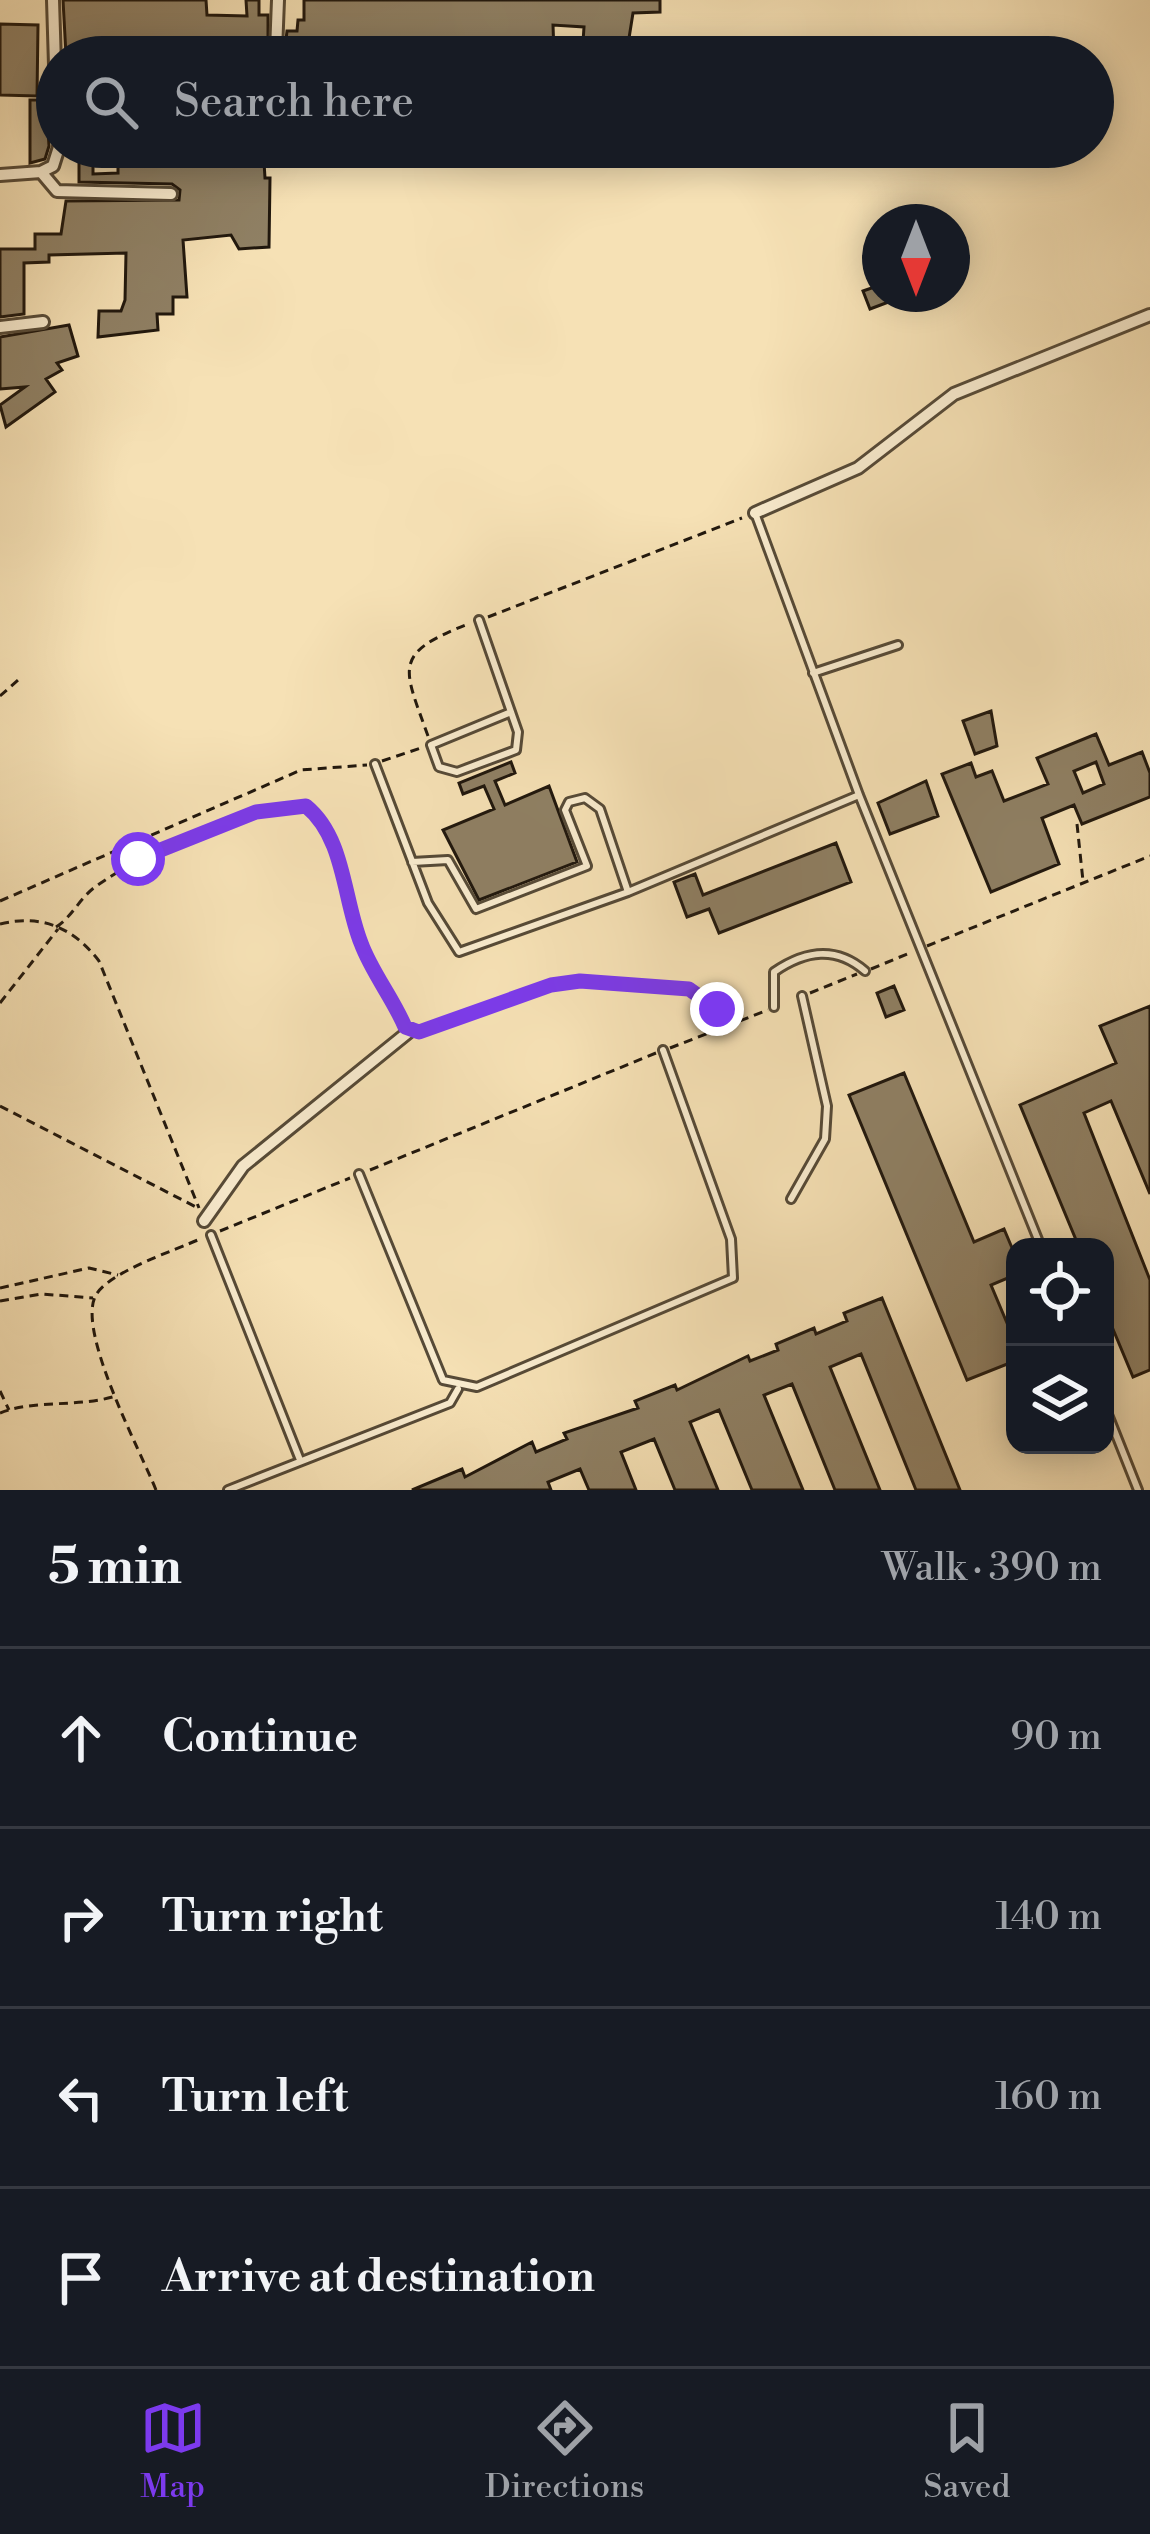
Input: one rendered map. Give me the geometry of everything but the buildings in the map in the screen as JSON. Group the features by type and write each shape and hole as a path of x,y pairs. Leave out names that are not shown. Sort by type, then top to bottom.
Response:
{"street":[{"path":"53,0 54,36"},
{"path":"277,36 278,0"},
{"path":"0,175 49,168"},
{"path":"41,172 57,191 171,194"},
{"path":"755,513 858,468 953,394 1150,315"},
{"path":"0,327 43,322"},
{"path":"202,1215 243,1166 411,1030"}],"lane":[{"path":"755,513 859,795 1037,1238"},
{"path":"478,620 511,712 520,742 516,750 447,773 431,745 511,712"},
{"path":"813,673 898,645"},
{"path":"375,764 411,863 443,932 460,952 628,892 859,795"},
{"path":"411,863 448,860 476,909 586,866 565,810 569,802 585,798 600,809 628,892"},
{"path":"774,1007 774,972 784,965 828,950 846,954 865,971"},
{"path":"790,1199 825,1139 827,1106 802,997"},
{"path":"359,1174 443,1380 459,1387 477,1387 733,1278 731,1239 663,1050"},
{"path":"211,1235 301,1461"},
{"path":"228,1490 450,1403 459,1387"},
{"path":"1114,1430 1138,1490"}],"path":[{"path":"0,901 301,770 375,764 431,745 406,674 410,656 419,645 755,513"},
{"path":"0,696 18,680"},
{"path":"0,1003 90,890 138,859 256,812 306,806 322,819 333,842 362,946 411,1030 432,1030 517,996 580,981 689,989 717,1009 727,1025"},
{"path":"1077,824 1083,883"},
{"path":"802,997 1150,856"},
{"path":"0,924 26,918 58,927 88,946 109,978 202,1215"},
{"path":"156,1490 91,1329 94,1298 120,1276 774,1007"},
{"path":"0,1106 202,1215"},
{"path":"0,1288 89,1268 120,1276"},
{"path":"0,1301 42,1294 94,1298"},
{"path":"0,1391 9,1410"},
{"path":"0,1413 73,1407 118,1396"}],"route":[{"path":"138,859 256,812 280,805 306,806 322,819 333,842 362,946 405,1027 419,1032 551,985 580,981 689,989 717,1009"}]}
